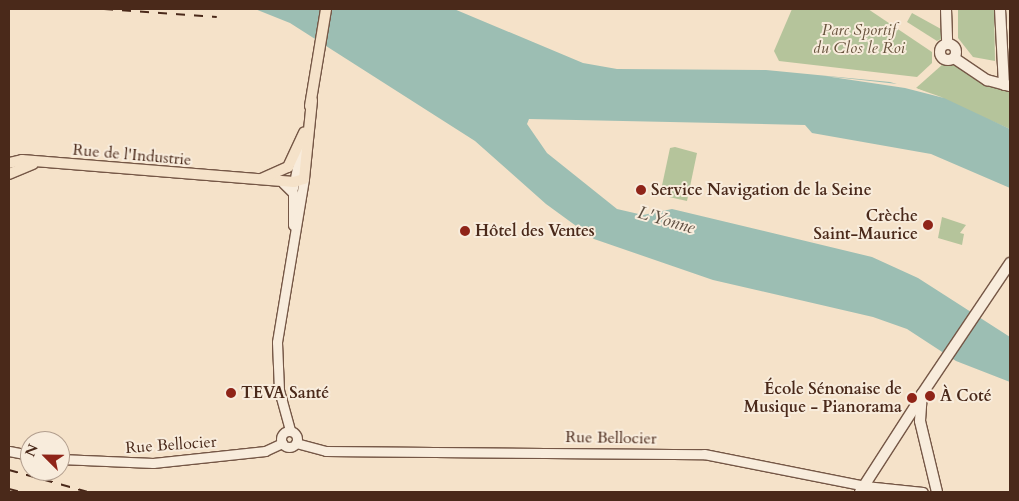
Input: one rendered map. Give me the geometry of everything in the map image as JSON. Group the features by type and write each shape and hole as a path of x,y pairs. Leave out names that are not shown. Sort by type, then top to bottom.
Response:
{"main road":[{"path":"290,180 301,147 312,100 326,9"},
{"path":"946,9 947,44 956,48 954,58 986,80 1007,85 1003,65 1000,9"},
{"path":"290,180 312,100"},
{"name":"Rue de l'Industrie","path":"9,163 41,163 253,181 290,180"},
{"path":"9,174 41,163"},
{"path":"862,489 908,420 922,394 948,358 1010,263"},
{"path":"922,394 920,421 937,492"},
{"path":"908,420 920,421"}],"street":[{"path":"293,230 290,180 301,147"},
{"path":"290,180 293,194 293,230 277,357 279,390 290,430 296,434 296,443 289,447 282,443 282,435 290,430"},
{"name":"Rue Bellocier","path":"70,459 162,463 265,451 282,443"},
{"name":"Rue Bellocier","path":"296,443 326,451 704,454 862,489 923,492"}],"green space":[{"name":"Parc Sportif du Clos le Roi","path":"792,9 868,9 932,52 932,63 917,77 779,61 774,51"},
{"path":"958,9 994,9 995,61 973,57 958,38"},
{"path":"912,13 941,29 941,39 937,41 907,22"},
{"path":"943,64 955,64 986,86 1010,90 1010,129 916,88"},
{"path":"675,147 697,153 687,201 660,195 670,148"},
{"path":"942,217 966,225 960,233 964,234 962,245 938,238"}],"water":[{"name":"L'Yonne","path":"255,9 454,9 583,63 617,69 766,70 890,82 944,98 1010,129 1010,188 931,154 812,133 805,125 529,119 527,124 547,153 617,209 643,215 672,209 872,257 918,278 1010,337 1010,382 956,361 907,329 873,317 713,280 594,239 546,204 475,141 290,23"}],"pier":[{"path":"825,76 907,85 944,98 905,88"}],"railway":[{"path":"104,9 217,17"},
{"path":"9,470 88,492"},
{"path":"9,489 21,492"}],"place":[{"name":"Service Navigation de la Seine","path":"641,190"},
{"name":"Crèche Saint-Maurice","path":"928,225"},
{"name":"Hôtel des Ventes","path":"465,231"},
{"name":"TEVA Santé","path":"231,393"},
{"name":"À Coté","path":"930,396"},
{"name":"École Sénonaise de Musique - Pianorama","path":"912,398"}]}
